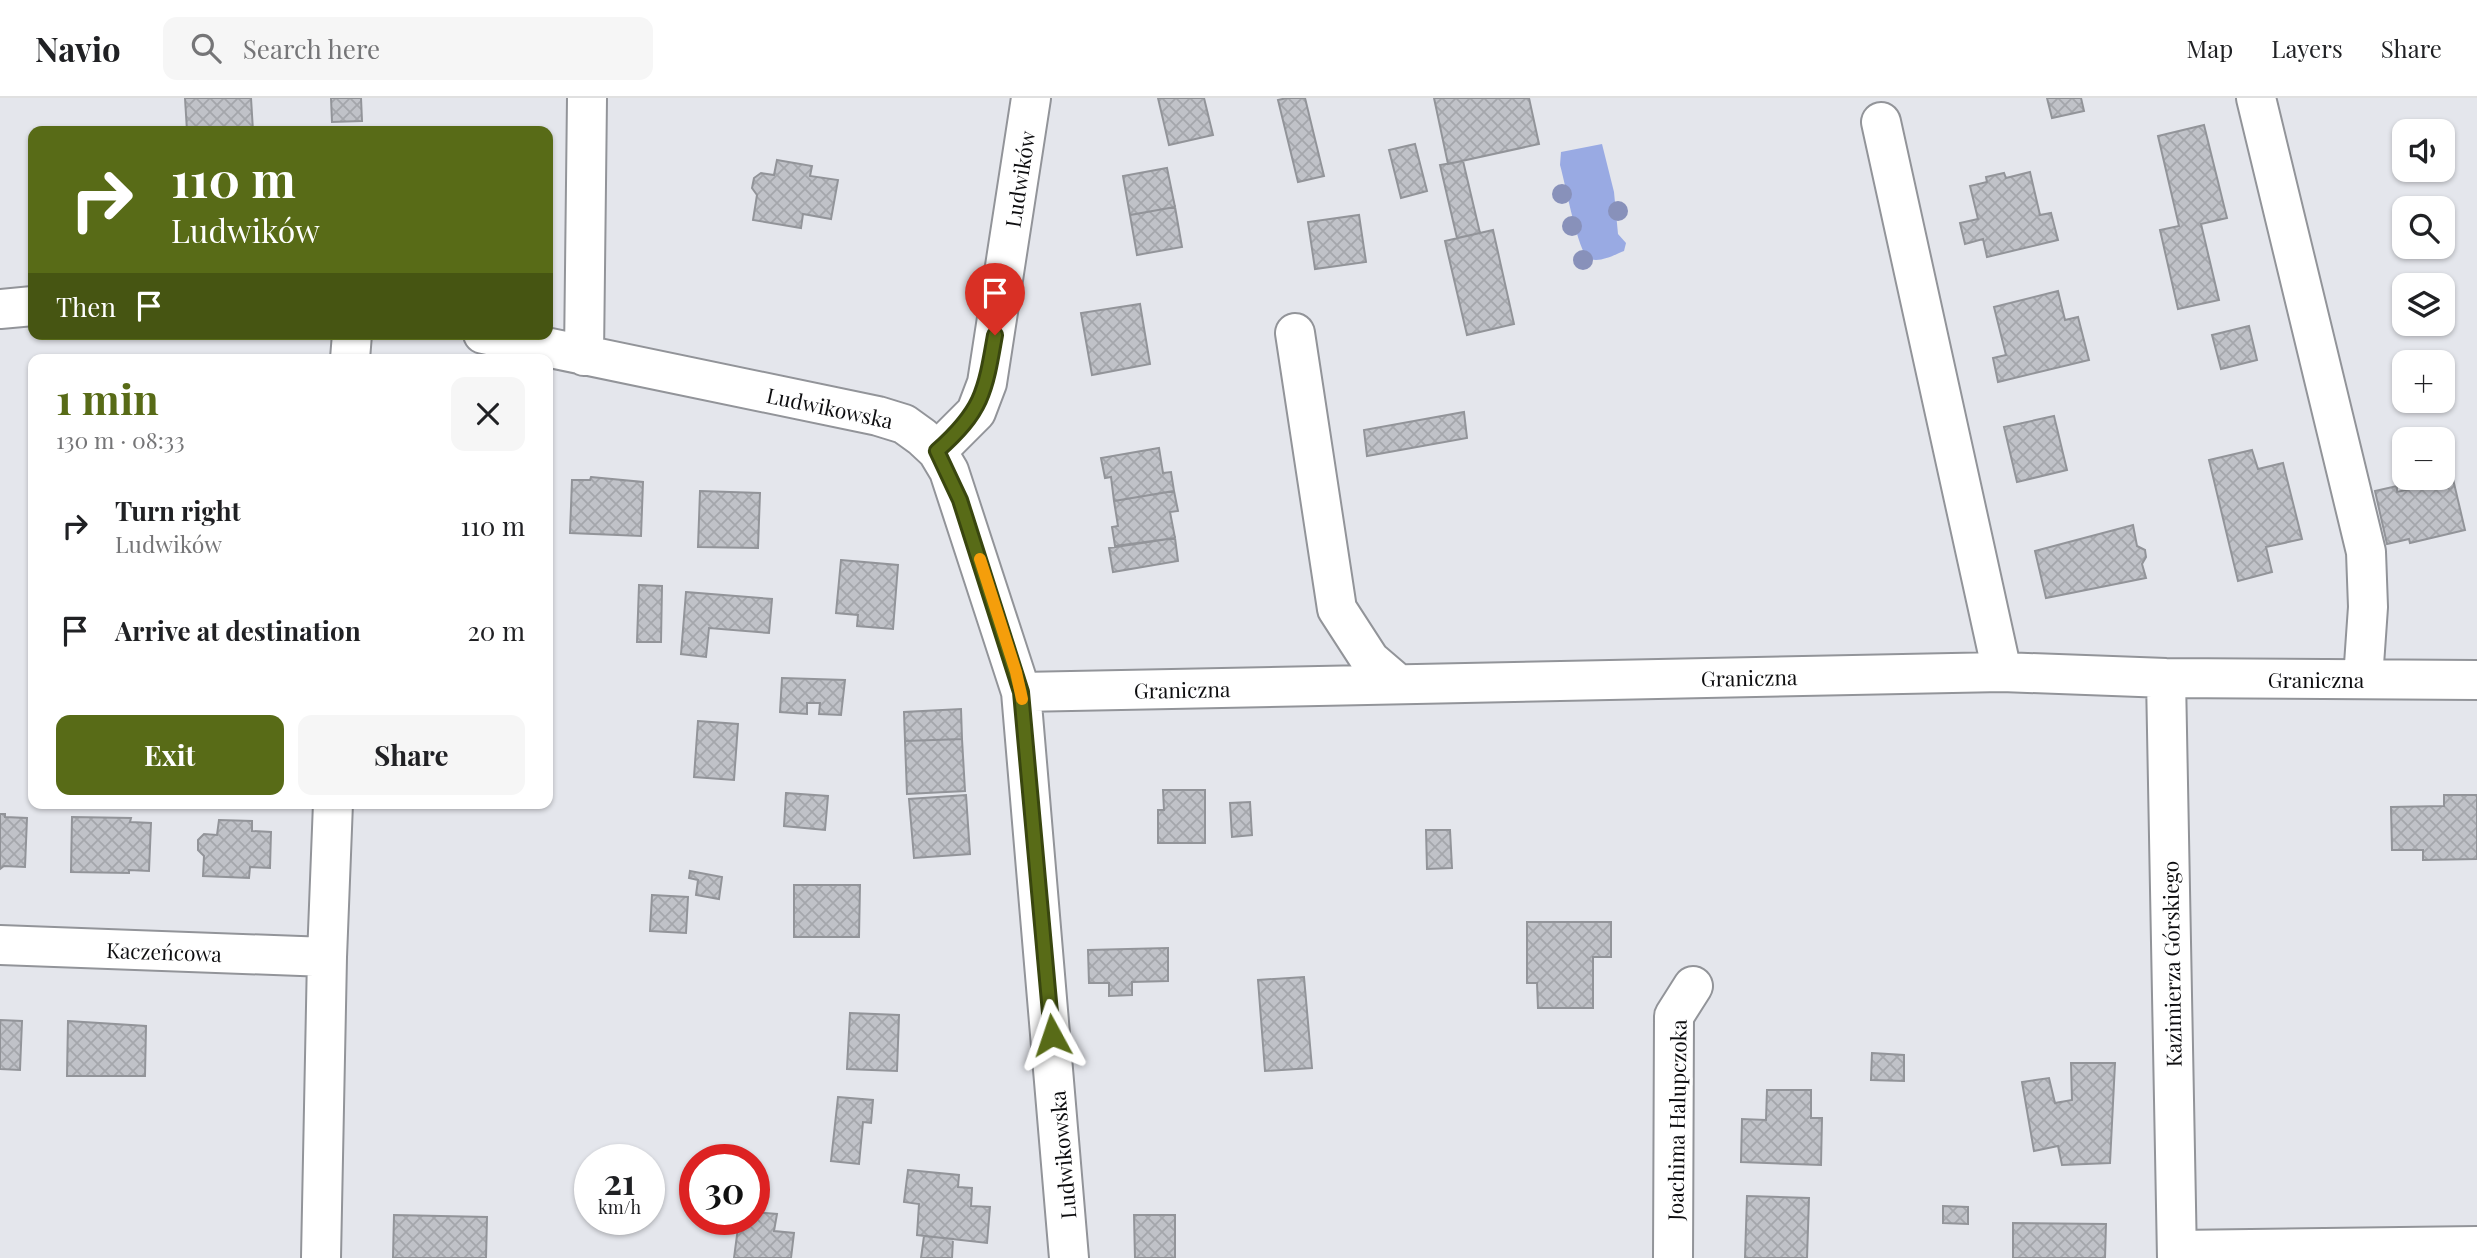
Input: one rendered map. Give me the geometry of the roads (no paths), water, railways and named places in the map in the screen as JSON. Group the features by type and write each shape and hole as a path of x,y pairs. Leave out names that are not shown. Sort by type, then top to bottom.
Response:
{"street":[{"path":"584,356 587,98"},
{"name":"Ludwików","path":"937,451 976,412 987,383 1031,98"},
{"path":"2256,98 2366,552 2368,607 2363,679"},
{"path":"1881,122 2002,672"},
{"path":"0,309 28,306"},
{"path":"1295,333 1337,609 1335,656 1311,686"},
{"name":"Ludwikowska","path":"511,340 878,416 904,424 937,451 960,500 1021,692 1069,1258"},
{"path":"1337,609 1370,660 1398,684"},
{"name":"Graniczna","path":"1021,692 2002,672 2165,678 2477,680"},
{"name":"Kazimierza Górskiego","path":"2165,678 2177,1254 2477,1246"},
{"path":"321,1258 333,809"},
{"name":"Kaczeńcowa","path":"0,945 327,957"},
{"name":"Joachima Halupczoka","path":"1673,1258 1674,1016 1693,986"}],"water":[{"path":"1602,144 1614,192 1618,234 1626,243 1624,251 1595,260 1587,257 1579,241 1560,165 1561,152"}]}
